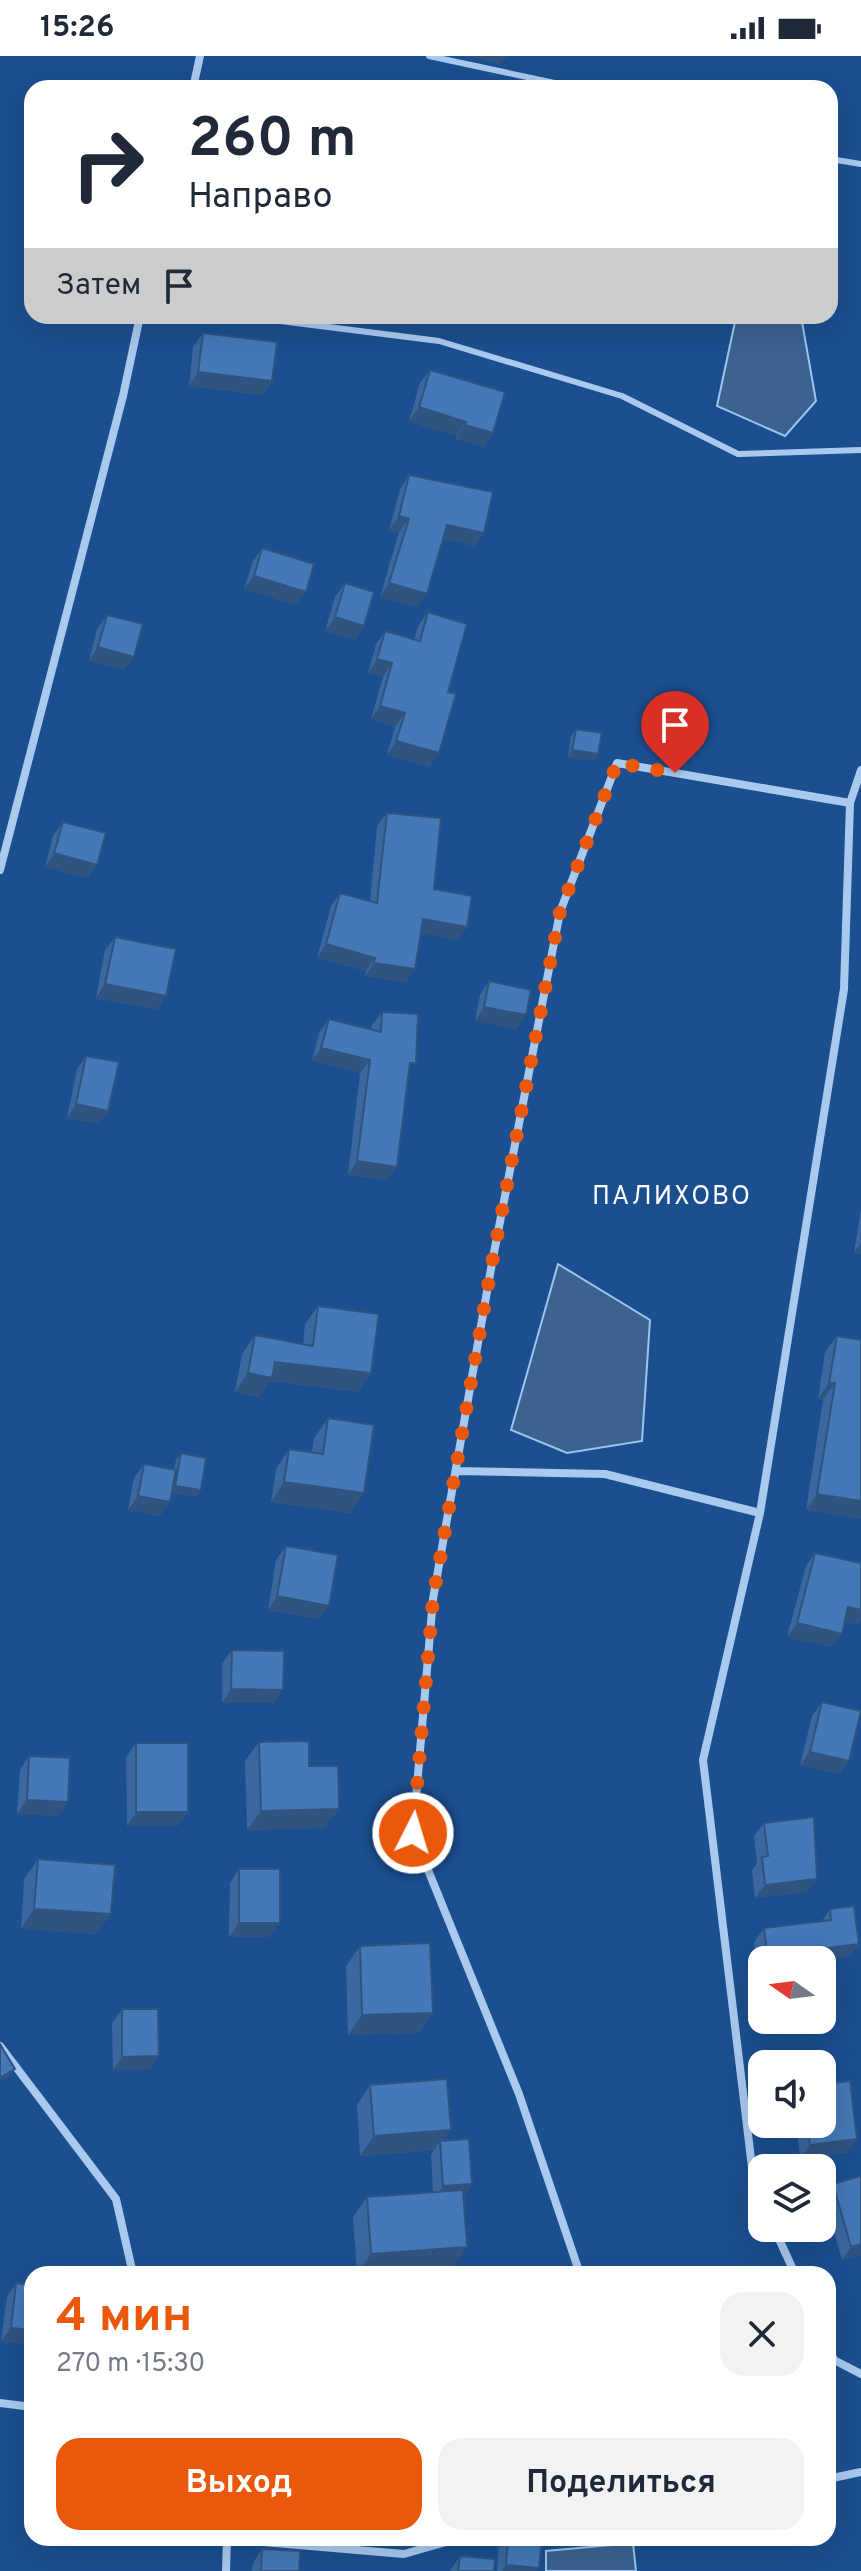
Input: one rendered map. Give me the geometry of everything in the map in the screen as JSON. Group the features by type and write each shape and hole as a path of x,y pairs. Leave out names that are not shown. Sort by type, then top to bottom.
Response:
{"street":[{"path":"195,80 200,56"},
{"path":"0,870 123,396 138,324"},
{"path":"577,2266 519,2094 413,1833 433,1599 560,912 617,763 850,803"},
{"path":"750,2154 703,1760 760,1513 844,989 850,803 861,770"},
{"path":"456,1471 605,1474 760,1513"},
{"path":"0,2046 116,2199 131,2266"},
{"path":"780,2242 791,2266"},
{"path":"836,2361 861,2374"},
{"path":"0,2403 24,2406"},
{"path":"836,2477 861,2472"},
{"path":"226,2571 228,2546"},
{"path":"316,2546 404,2554 432,2546"}],"lane":[{"path":"429,56 541,80"},
{"path":"838,160 861,164"},
{"path":"304,324 439,341 622,396 738,454 861,450"}],"water":[{"path":"735,324 802,324 816,401 785,436 717,406"},
{"path":"558,1264 650,1320 642,1441 567,1453 511,1430"},
{"path":"633,2546 636,2571 546,2571 546,2551"}],"building":[{"path":"203,333 277,342 272,381 198,372"},
{"path":"430,370 505,392 493,433 419,407"},
{"path":"409,475 493,492 484,533 447,525 427,594 389,583 409,519 399,516"},
{"path":"262,548 314,564 306,592 254,576"},
{"path":"345,583 374,592 364,626 335,617"},
{"path":"428,612 467,624 448,692 456,694 439,753 396,741 405,713 380,706 392,663 377,659 385,631 420,641"},
{"path":"107,615 143,624 134,657 98,647"},
{"path":"576,729 602,733 598,754 572,750"},
{"path":"387,813 441,818 434,889 472,896 467,927 423,919 415,969 374,963 375,958 326,944 340,893 377,903"},
{"path":"63,822 106,833 97,865 54,853"},
{"path":"115,937 176,949 166,996 105,984"},
{"path":"489,981 531,990 526,1015 484,1007"},
{"path":"382,1012 418,1014 416,1063 410,1063 397,1167 357,1161 370,1060 321,1048 329,1019 381,1032"},
{"path":"86,1056 119,1062 108,1111 76,1104"},
{"path":"318,1306 379,1314 371,1373 275,1362 272,1378 248,1373 255,1335 313,1346"},
{"path":"837,1336 861,1340 861,1501 817,1494 835,1383 829,1383"},
{"path":"328,1418 374,1425 364,1493 284,1482 289,1449 323,1454"},
{"path":"181,1453 206,1458 201,1490 175,1486"},
{"path":"144,1464 176,1470 170,1502 138,1496"},
{"path":"286,1546 338,1555 329,1606 277,1596"},
{"path":"815,1553 861,1563 861,1610 848,1607 842,1634 797,1623"},
{"path":"232,1650 284,1651 283,1690 231,1689"},
{"path":"822,1702 861,1711 849,1761 810,1752"},
{"path":"309,1741 309,1766 338,1766 339,1809 261,1811 259,1742"},
{"path":"136,1743 188,1743 188,1812 136,1812"},
{"path":"29,1756 70,1758 68,1802 27,1800"},
{"path":"814,1817 817,1879 765,1885 762,1857 768,1856 764,1823"},
{"path":"38,1859 115,1865 111,1914 34,1909"},
{"path":"239,1869 280,1869 280,1923 239,1923"},
{"path":"854,1906 859,1944 766,1946 764,1928 831,1920 830,1909"},
{"path":"430,1943 433,2013 362,2015 360,1946"},
{"path":"122,2009 158,2009 159,2056 122,2057"},
{"path":"0,2044 15,2069 0,2078"},
{"path":"447,2079 451,2130 374,2136 370,2085"},
{"path":"850,2081 857,2139 810,2145 809,2138 836,2138 836,2082"},
{"path":"469,2139 472,2184 443,2186 440,2141"},
{"path":"861,2176 861,2244 851,2247 836,2194 836,2183"},
{"path":"463,2190 467,2247 371,2254 367,2197"},
{"path":"16,2283 24,2284 24,2329 11,2328"},
{"path":"507,2546 541,2546 539,2568 506,2565"},
{"path":"262,2549 300,2551 299,2571 261,2571"},
{"path":"460,2556 495,2559 494,2571 458,2571"}],"district":[{"name":"ПАЛИХОВО","path":"672,1195"}],"route":[{"path":"413,1833 433,1599 492,1263 560,912 617,763 675,773"}]}
